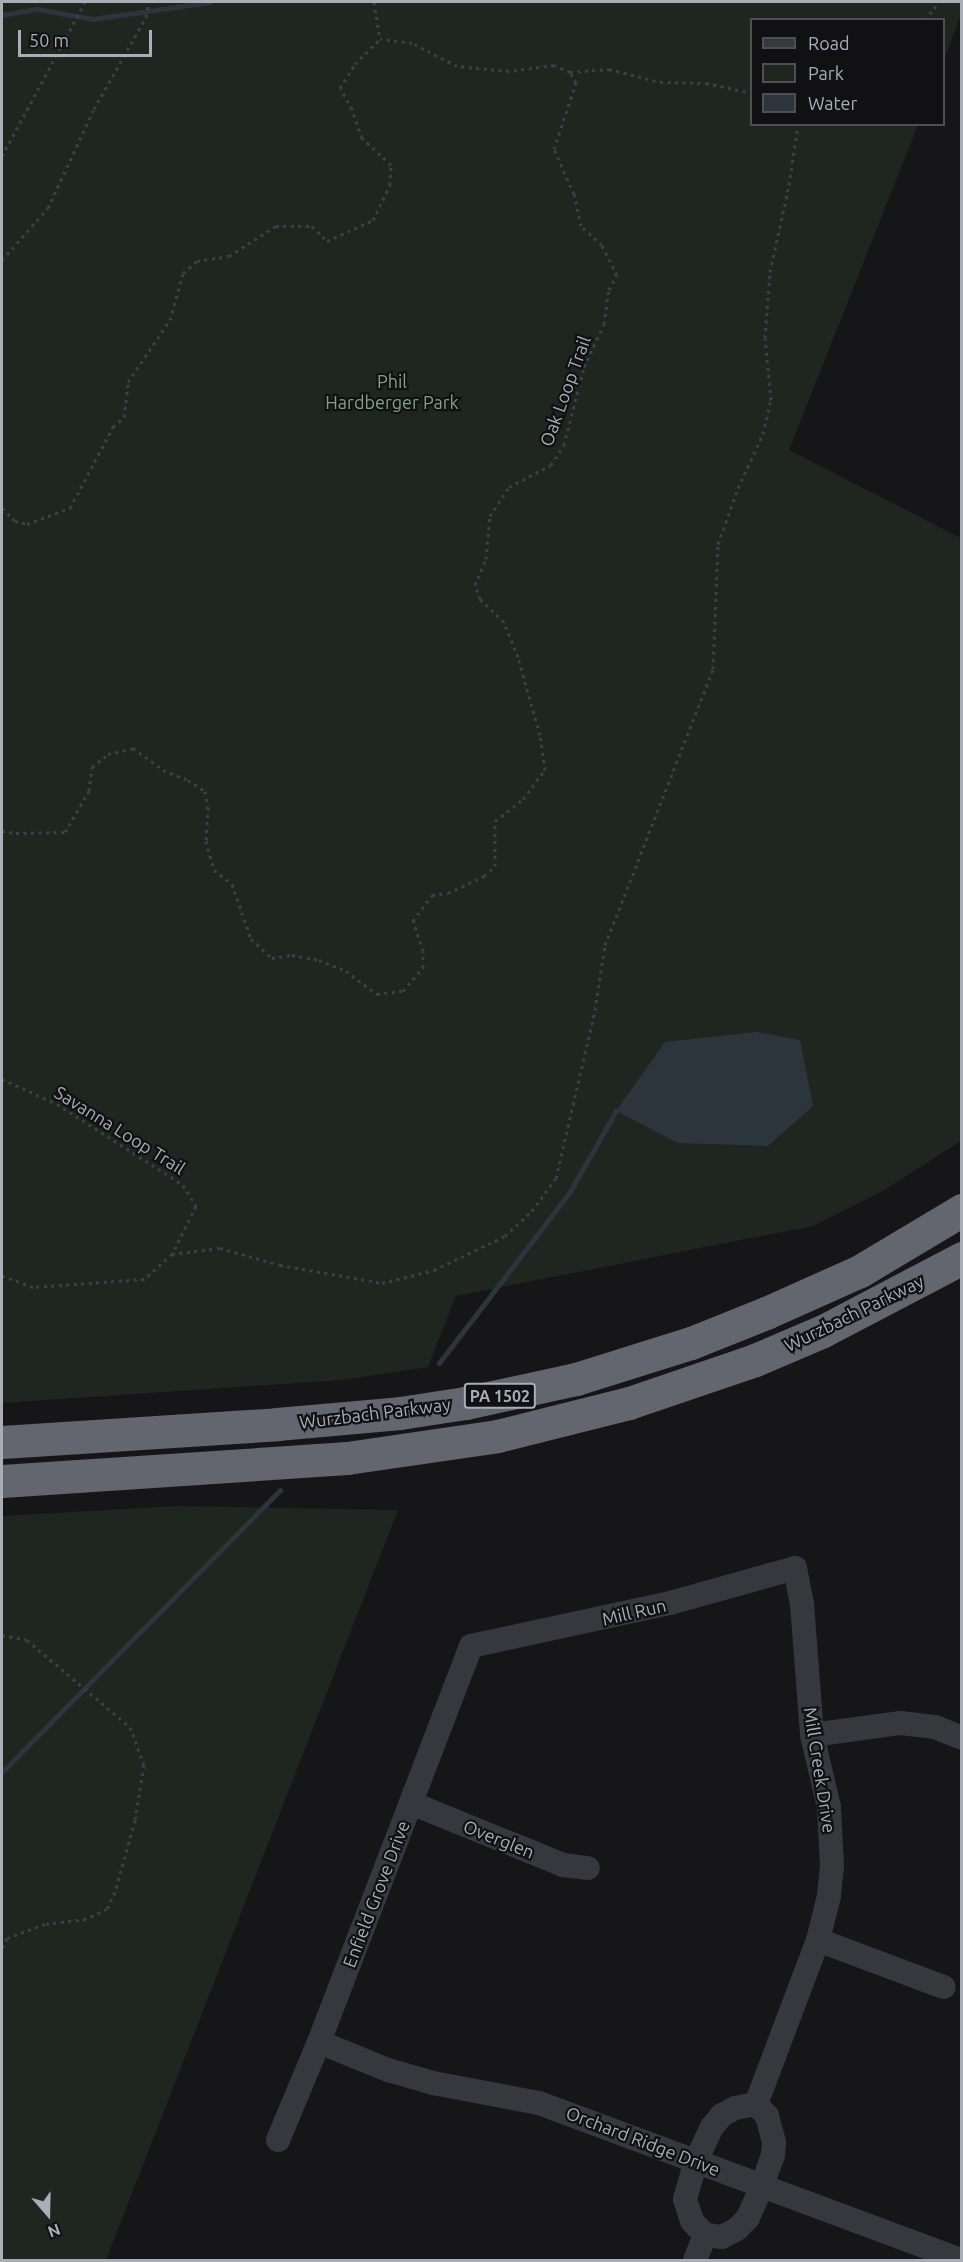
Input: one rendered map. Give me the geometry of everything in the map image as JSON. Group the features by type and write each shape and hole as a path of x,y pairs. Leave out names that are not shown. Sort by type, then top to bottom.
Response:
{"highway":[{"name":"Wurzbach Parkway","path":"2,1442 277,1424 400,1413 465,1403 576,1379 691,1343 766,1313 860,1271 962,1210"},
{"name":"Wurzbach Parkway","path":"2,1481 347,1458 497,1436 629,1403 755,1360 833,1326 962,1258"}],"street":[{"name":"Mill Run","path":"471,1646 670,1603 795,1568"},
{"name":"Mill Creek Drive","path":"756,2104 818,1940 829,1896 832,1836 829,1807 812,1735 802,1604 795,1568"},
{"name":"Enfield Grove Drive","path":"278,2140 319,2042 471,1646"},
{"path":"812,1735 901,1723 935,1727 962,1738"},
{"name":"Overglen","path":"411,1803 563,1865 588,1868"},
{"path":"818,1940 944,1987"},
{"name":"Orchard Ridge Drive","path":"319,2042 388,2070 433,2083 539,2103 961,2260"},
{"path":"756,2104 767,2116 774,2142 773,2155 762,2186 748,2218 737,2229 722,2237 705,2235 693,2221 685,2199 696,2161 712,2127 722,2115 735,2108 756,2104"},
{"path":"695,2260 705,2235"}],"path":[{"path":"2,156 85,2"},
{"path":"2,260 48,208 94,109 146,17 149,2"},
{"path":"374,2 380,39"},
{"path":"927,18 939,2"},
{"path":"380,39 412,43 457,66 509,71 554,64 570,72 609,69 660,82 706,83 750,93"},
{"path":"2,508 15,521 27,524 70,508 113,427 124,417 128,382 170,320 178,300 183,273 197,261 230,256 276,226 312,226 327,241 373,220 390,185 391,165 362,138 352,109 340,88 355,64 380,39"},
{"name":"Oak Loop Trail","path":"2,831 16,833 65,831 89,791 92,767 108,754 133,748 163,770 188,780 205,791 208,807 206,841 214,870 232,884 251,939 272,958 292,955 319,960 346,971 377,994 403,991 423,967 423,951 412,921 432,895 448,893 484,876 495,866 495,821 523,799 545,770 540,735 518,657 504,622 480,598 475,585 486,559 490,516 509,487 551,465 564,445 584,367 604,324 609,290 617,275 602,245 581,226 574,194 554,149 576,83 570,72"},
{"path":"172,1254 220,1248 280,1265 382,1283 434,1270 505,1236 532,1211 556,1178 596,1010 605,945 713,669 718,544 738,488 763,434 771,400 765,338 770,272 789,184 798,126"},
{"name":"Savanna Loop Trail","path":"2,1079 57,1104 183,1185 196,1206 172,1254 144,1279 33,1287 2,1276"},
{"path":"2,1635 27,1640 129,1727 144,1765 135,1820 115,1892 107,1909 86,1919 45,1924 7,1938 2,1948"}],"green space":[{"name":"Phil Hardberger Park","path":"2,2 961,2 961,14 945,57 945,18 750,18 750,126 918,126 789,450 961,538 961,1141 881,1192 813,1226 456,1296 428,1367 342,1380 2,1403"},
{"path":"178,1506 398,1510 106,2260 2,2260 2,1516"}],"water":[{"path":"756,1032 800,1040 813,1106 768,1146 678,1143 616,1111 665,1042"}],"waterway":[{"path":"2,15 37,9 93,19 210,2"},
{"path":"439,1363 569,1193 616,1111"},
{"path":"2,1772 280,1490"}]}
